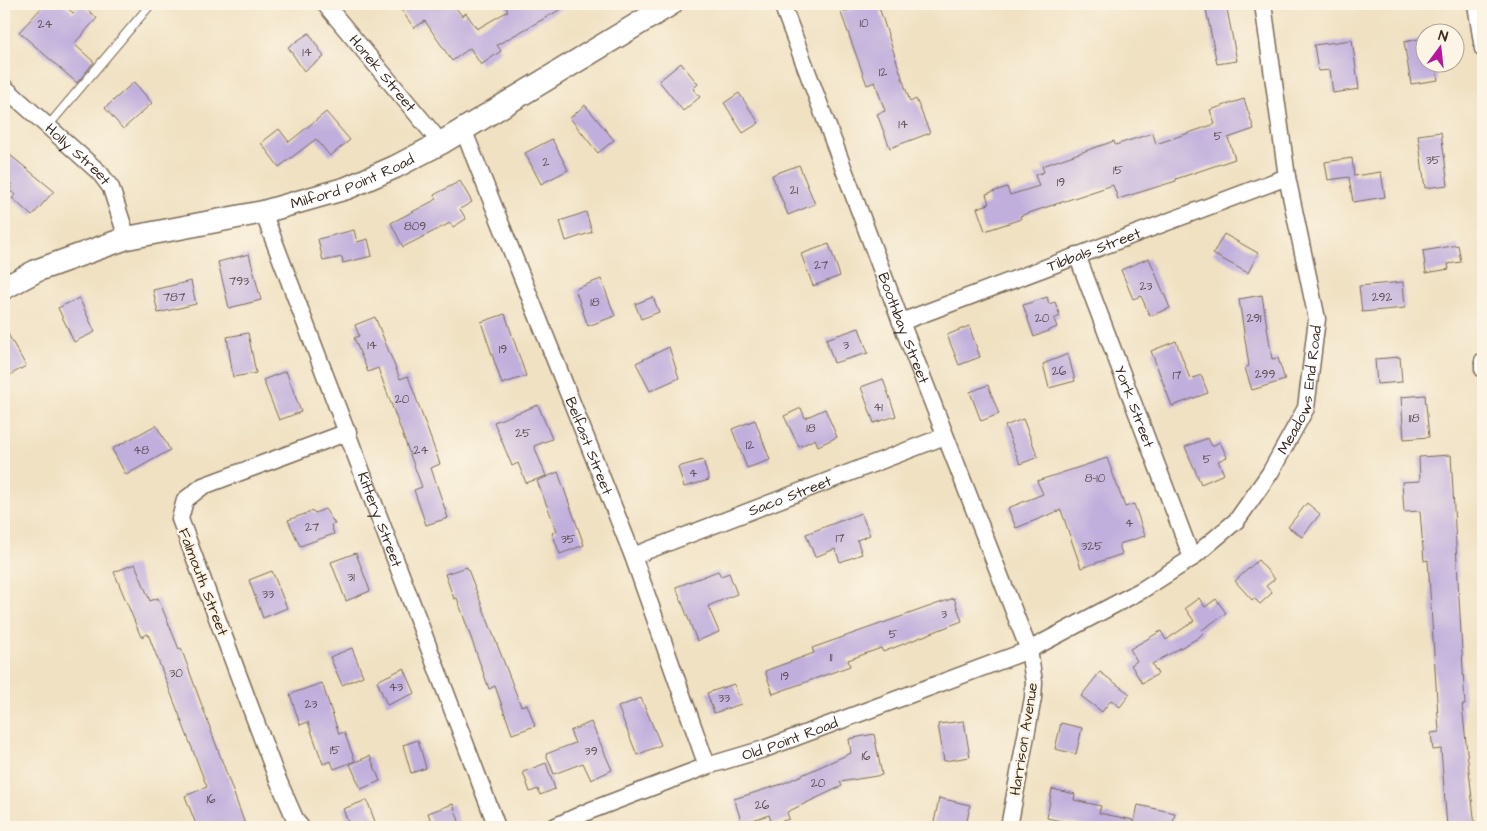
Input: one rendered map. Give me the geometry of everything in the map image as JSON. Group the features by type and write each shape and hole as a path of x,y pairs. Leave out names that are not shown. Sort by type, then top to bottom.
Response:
{"main road":[{"name":"Milford Point Road","path":"4,288 38,270 127,238 263,212 347,188 395,167 440,142 671,4"}],"street":[{"name":"Honek Street","path":"325,4 440,142"},
{"name":"Boothbay Street","path":"782,4 901,322 1029,650"},
{"name":"Meadows End Road","path":"1029,650 1111,609 1192,558 1236,520 1270,474 1306,408 1317,319 1287,177 1264,4"},
{"path":"1476,4 1483,49"},
{"name":"Holly Street","path":"4,87 106,180 127,238"},
{"name":"Belfast Street","path":"463,128 633,556 708,766"},
{"name":"Tibbals Street","path":"901,322 1287,177"},
{"name":"Kittery Street","path":"263,212 497,827"},
{"name":"York Street","path":"1078,255 1192,558"},
{"path":"1483,361 1483,369"},
{"name":"Falmouth Street","path":"301,827 296,821 275,773 180,519 185,500 203,486 348,432"},
{"name":"Saco Street","path":"633,556 945,436"},
{"name":"Old Point Road","path":"554,827 589,811 708,766 773,746 1029,650"},
{"name":"Harrison Avenue","path":"1009,827 1033,698 1034,673 1029,650"}],"lane":[{"path":"48,126 151,4"}],"building":[{"path":"45,4 63,4 73,13 81,4 97,18 74,44 94,62 77,83 19,32"},
{"path":"397,4 453,4 462,16 466,13 477,29 508,11 504,4 570,4 497,45 501,51 481,65 470,48 452,61 425,21 414,28"},
{"path":"865,4 878,4 910,102 916,99 930,133 890,148 877,114 885,111 875,82 867,85 841,13"},
{"path":"1205,4 1226,4 1237,61 1217,64"},
{"path":"309,33 324,57 304,71 288,47"},
{"path":"1352,40 1359,89 1333,93 1330,70 1318,71 1314,45"},
{"path":"1414,40 1414,72 1437,72 1438,80 1411,84 1404,42"},
{"path":"681,63 698,84 693,89 700,97 683,111 659,81"},
{"path":"134,82 152,103 123,129 105,108"},
{"path":"739,93 759,123 743,133 724,103"},
{"path":"1244,99 1254,129 1228,138 1235,159 1176,179 1176,181 1118,199 1113,185 1020,216 1021,219 985,231 977,208 989,204 986,194 1007,187 1010,195 1039,186 1035,175 1044,172 1042,166 1114,141 1115,145 1153,133 1156,144 1215,124 1210,110"},
{"path":"585,105 614,140 598,153 570,118"},
{"path":"326,112 350,140 330,156 316,139 279,167 261,143 279,129 289,142"},
{"path":"1441,132 1448,185 1425,188 1418,135"},
{"path":"552,139 568,170 541,184 525,153"},
{"path":"10,155 54,191 32,216 12,198 16,195 9,190 13,186 4,178 4,162"},
{"path":"1352,158 1354,176 1381,172 1385,197 1353,202 1349,177 1328,180 1325,162"},
{"path":"799,165 815,204 788,215 772,175"},
{"path":"460,181 472,202 460,209 466,219 453,227 450,223 403,247 391,223 437,199 434,195"},
{"path":"586,212 592,232 566,241 560,221"},
{"path":"354,230 357,242 368,239 372,256 343,263 342,257 323,261 318,239"},
{"path":"1224,234 1258,253 1248,273 1213,254"},
{"path":"829,244 840,276 813,286 801,254"},
{"path":"1458,245 1461,262 1448,264 1449,269 1426,273 1423,251"},
{"path":"249,254 261,300 229,308 218,262"},
{"path":"1149,258 1170,308 1150,316 1141,296 1133,299 1121,270"},
{"path":"601,279 615,316 588,326 575,289"},
{"path":"191,281 196,304 158,313 153,290"},
{"path":"1403,282 1405,308 1362,312 1359,286"},
{"path":"1262,295 1272,359 1278,358 1285,380 1252,390 1245,368 1249,366 1239,299"},
{"path":"653,297 659,312 641,319 635,304"},
{"path":"1047,297 1049,304 1055,302 1060,316 1054,319 1057,327 1034,337 1023,305"},
{"path":"79,298 95,332 74,342 58,308"},
{"path":"505,314 526,376 502,384 481,322"},
{"path":"375,317 400,379 408,376 440,464 431,468 448,518 426,525 414,490 422,487 378,368 368,372 354,338 359,336 355,325"},
{"path":"969,326 980,357 959,365 947,335"},
{"path":"4,327 26,366 4,378"},
{"path":"859,328 868,353 834,363 826,339"},
{"path":"248,333 256,373 233,377 227,337"},
{"path":"1176,341 1190,379 1201,375 1208,393 1172,406 1151,351"},
{"path":"669,347 679,378 650,391 636,363"},
{"path":"1068,354 1075,381 1049,388 1043,364"},
{"path":"1400,357 1402,382 1377,384 1375,359"},
{"path":"286,371 301,412 279,420 263,380"},
{"path":"883,379 896,416 874,423 861,387"},
{"path":"988,385 999,414 981,421 970,392"},
{"path":"1425,395 1429,437 1404,439 1401,397"},
{"path":"538,405 552,439 534,446 546,476 526,483 518,463 512,466 494,422"},
{"path":"801,408 805,418 825,409 837,437 818,446 815,439 799,447 784,416"},
{"path":"1023,419 1038,457 1020,464 1005,426"},
{"path":"755,420 770,460 747,468 732,429"},
{"path":"156,425 170,450 126,475 112,449"},
{"path":"1208,438 1212,446 1220,442 1227,457 1218,461 1224,474 1201,484 1185,447"},
{"path":"1451,455 1465,705 1462,705 1475,827 1447,827 1441,749 1433,750 1431,733 1439,732 1428,560 1424,561 1420,511 1404,512 1402,482 1420,481 1419,457"},
{"path":"1107,458 1125,507 1134,504 1145,536 1119,544 1122,554 1081,568 1061,510 1016,528 1008,508 1043,494 1037,481"},
{"path":"703,460 709,480 684,487 678,467"},
{"path":"558,472 584,545 560,554 552,533 557,531 537,481"},
{"path":"1307,503 1320,514 1302,537 1288,527"},
{"path":"325,509 335,524 331,525 334,534 300,546 288,520 313,511 315,513"},
{"path":"861,513 870,535 857,540 862,554 840,562 835,549 815,557 806,534"},
{"path":"356,553 370,591 346,601 331,562"},
{"path":"1258,560 1275,579 1266,586 1272,593 1260,604 1254,598 1252,600 1235,581"},
{"path":"135,564 150,601 158,598 179,649 181,648 246,827 197,827 185,796 207,787 148,634 141,637 114,572"},
{"path":"467,567 521,706 527,704 535,726 512,734 495,686 489,689 457,598 454,599 445,574"},
{"path":"272,571 287,608 263,618 249,580"},
{"path":"718,571 721,576 729,573 737,594 708,606 719,632 697,641 676,587"},
{"path":"954,598 962,621 883,652 881,648 848,660 850,666 773,694 765,671 814,653 812,648"},
{"path":"1199,598 1205,607 1216,599 1226,613 1202,630 1204,632 1198,638 1152,664 1158,674 1142,683 1131,665 1137,661 1130,649 1161,631 1166,640 1194,621 1185,608"},
{"path":"352,648 363,676 342,685 330,657"},
{"path":"404,668 415,693 387,705 377,681"},
{"path":"1100,672 1130,694 1120,707 1111,700 1102,712 1081,696"},
{"path":"322,683 339,734 344,732 355,761 334,769 331,761 323,764 308,722 300,725 290,694"},
{"path":"734,684 741,704 714,713 707,693"},
{"path":"641,698 661,745 637,755 618,707"},
{"path":"964,721 970,757 944,761 938,724"},
{"path":"591,722 612,770 591,780 583,763 554,774 546,754 575,743 570,731"},
{"path":"1061,723 1082,728 1076,754 1055,749"},
{"path":"874,734 882,775 840,782 842,786 787,812 789,819 772,824 769,815 742,823 734,799 782,784 851,753 849,739"},
{"path":"418,740 426,768 411,773 403,745"},
{"path":"370,756 380,781 361,789 350,764"},
{"path":"546,763 555,789 540,795 538,789 530,792 523,772"},
{"path":"1052,789 1075,794 1074,800 1101,806 1099,813 1133,820 1132,827 1090,827 1047,818"},
{"path":"939,798 970,805 966,827 933,827"},
{"path":"367,800 377,827 350,827 343,809"},
{"path":"453,804 461,827 433,827 428,813"},
{"path":"1138,805 1175,813 1172,827 1133,827"}]}
